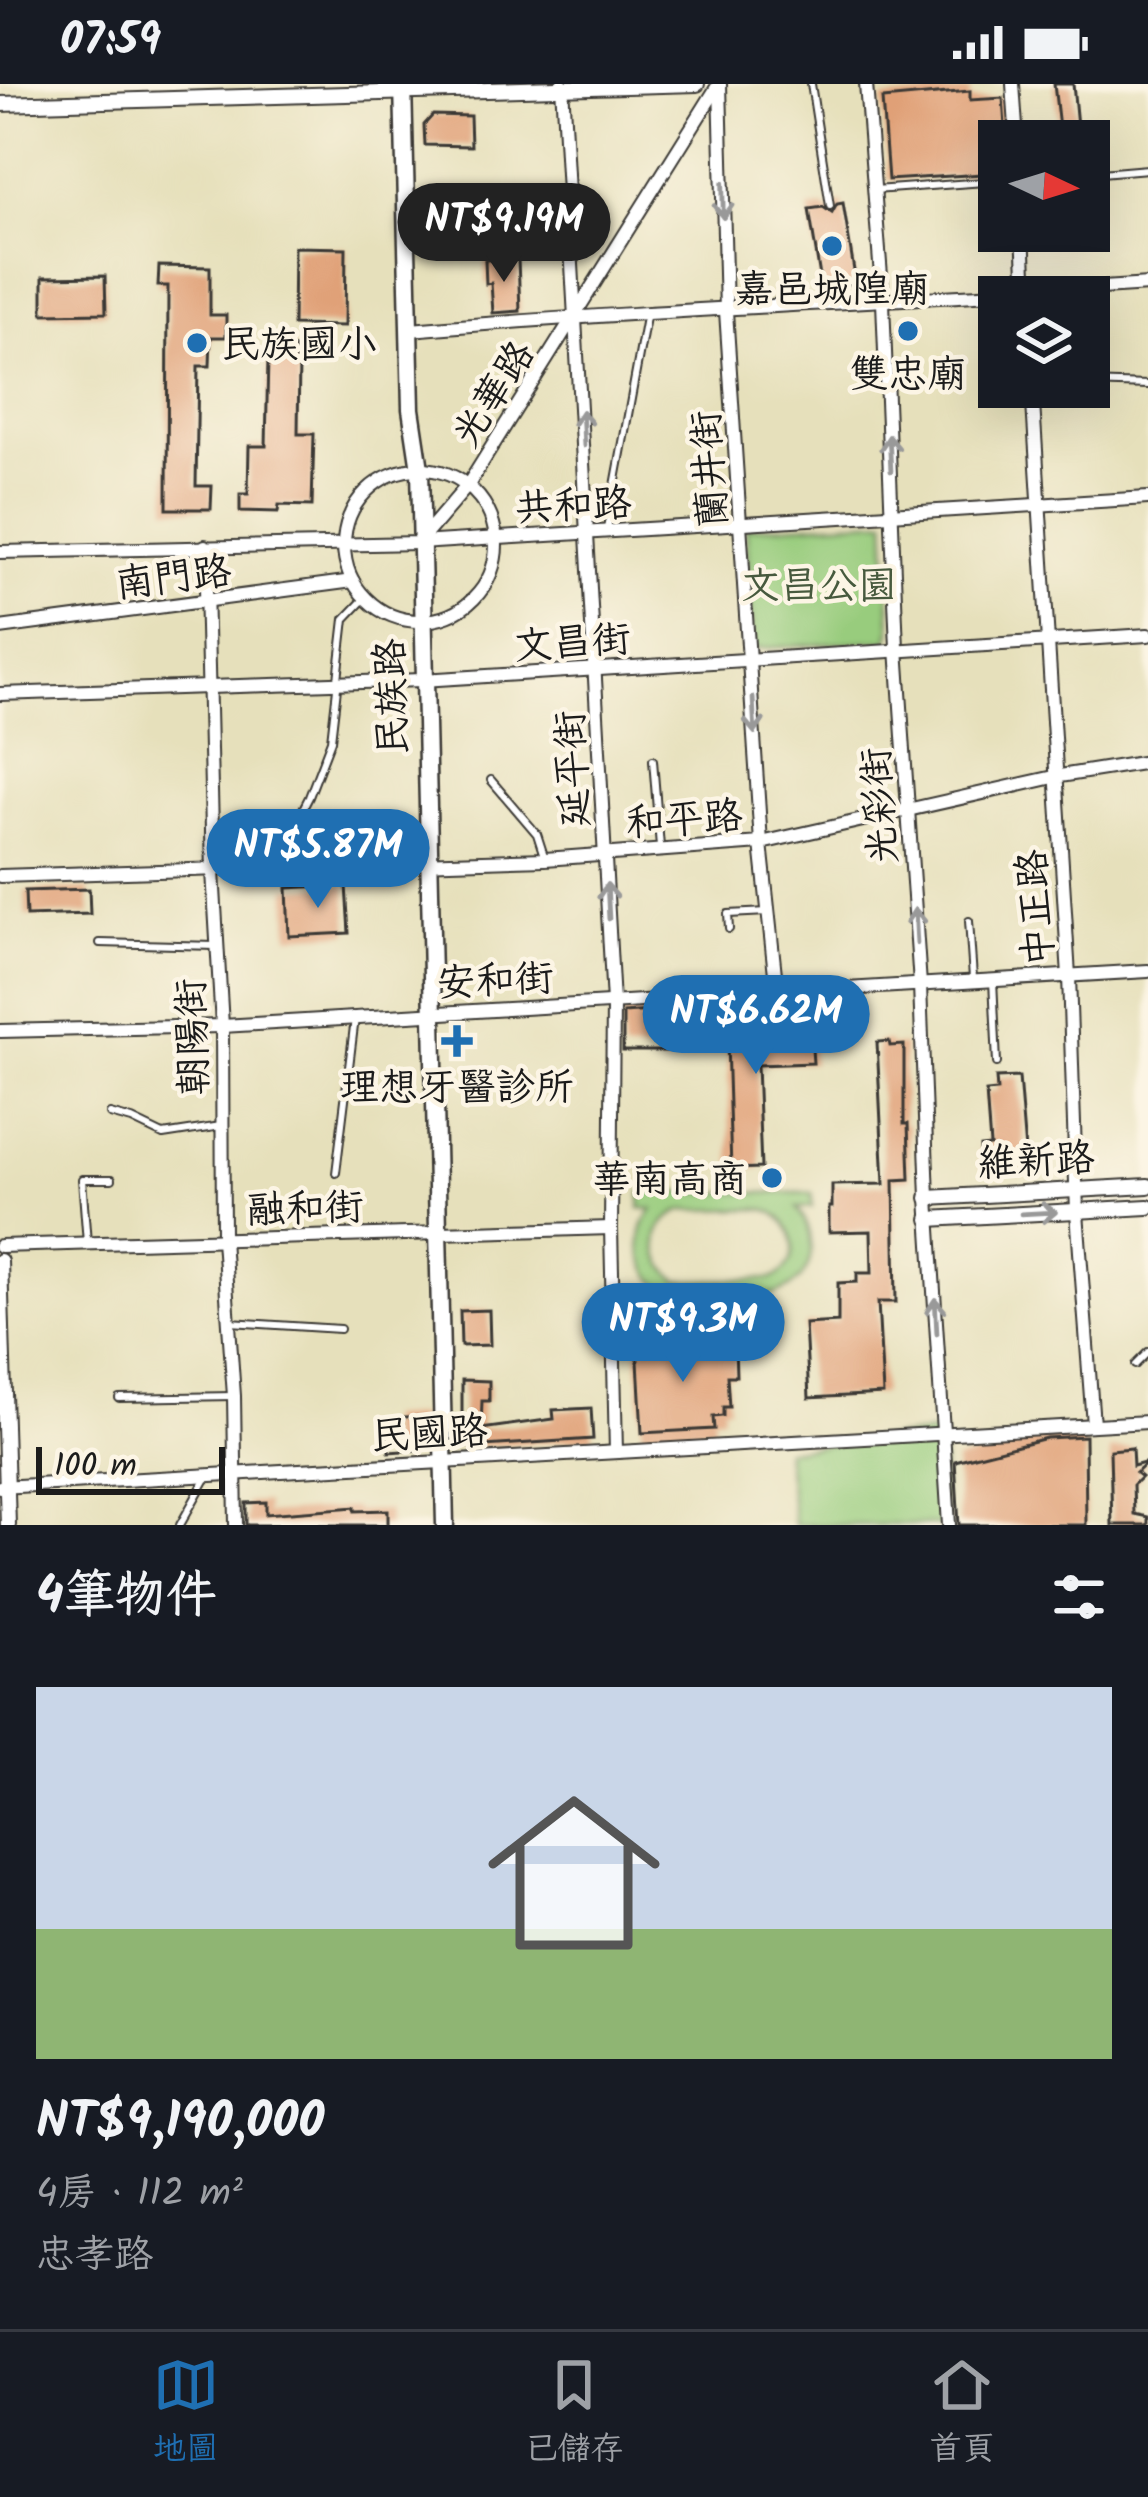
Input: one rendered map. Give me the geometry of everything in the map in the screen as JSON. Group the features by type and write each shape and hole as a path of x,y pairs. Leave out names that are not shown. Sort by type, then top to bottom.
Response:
{"main road":[{"name":"民族路","path":"403,88 411,410 419,469 446,1525"}],"street":[{"path":"0,104 115,101 193,92 697,84"},
{"name":"蘭井街","path":"720,84 726,310 761,843 777,993"},
{"name":"光華路","path":"418,543 468,485 720,84"},
{"name":"光彩街","path":"866,84 883,302 897,648 949,1525"},
{"path":"1013,84 1016,120"},
{"name":"延平街","path":"562,86 613,1003 616,1452"},
{"path":"1110,288 1148,285"},
{"path":"410,330 647,311 978,297"},
{"name":"中正路","path":"1033,408 1093,1424"},
{"path":"438,470 468,485 482,500 496,538 495,562 486,585 470,603 449,616 404,620 365,598 352,581 344,543 348,519 359,498 398,471 438,470"},
{"name":"共和路","path":"0,552 418,543 1148,498"},
{"name":"朝陽街","path":"205,547 236,1525"},
{"name":"南門路","path":"0,628 352,581"},
{"name":"文昌街","path":"0,694 422,680 1148,635"},
{"name":"和平路","path":"0,877 545,859 761,843 1054,777 1148,762"},
{"name":"安和街","path":"0,1031 222,1026 1148,971"},
{"name":"維新路","path":"928,1198 1148,1186"},
{"name":"維新路","path":"929,1219 1148,1207"},
{"name":"融和街","path":"0,1246 611,1228"},
{"path":"0,1261 3,1487 8,1525"},
{"name":"民國路","path":"3,1487 1148,1422"}],"lane":[{"path":"115,84 115,101"},
{"path":"811,84 830,206"},
{"path":"1110,173 1148,170"},
{"path":"874,190 978,183"},
{"path":"606,532 647,311"},
{"path":"1110,384 1148,385"},
{"path":"272,869 310,796 332,740 344,619 365,598"},
{"path":"653,760 661,851"},
{"path":"491,780 537,834 545,859"},
{"path":"729,929 728,914 768,912"},
{"path":"969,921 974,982"},
{"path":"100,943 218,946"},
{"path":"993,980 997,1063"},
{"path":"336,1173 355,1018"},
{"path":"110,1114 163,1135 224,1126"},
{"path":"87,1243 82,1179 112,1179"},
{"path":"230,1322 340,1329"},
{"path":"1136,1365 1148,1352"},
{"path":"119,1399 234,1396"},
{"path":"180,1525 209,1474"}],"green space":[{"name":"文昌公園","path":"886,520 888,640 754,649 746,528"},
{"path":"641,1192 812,1193 812,1207 797,1208 811,1240 805,1272 792,1286 752,1299 664,1298 642,1251 642,1230 653,1209 640,1208","holes":["764,1209 790,1232 793,1253 783,1272 772,1279 679,1281 659,1253 657,1242 664,1224 684,1210"]},
{"path":"943,1432 943,1525 794,1525 785,1450"}],"building":[{"path":"1054,84 1073,84 1076,120 1058,120"},
{"path":"970,91 970,100 1003,98 1005,120 978,120 978,174 888,180 882,99"},
{"path":"433,115 470,116 471,146 425,145 424,125"},
{"name":"嘉邑城隍廟","path":"843,203 856,283 822,289 809,209 823,207 832,213"},
{"path":"294,247 346,248 345,326 293,325"},
{"path":"518,259 520,311 493,313 485,260"},
{"path":"159,266 210,267 210,315 226,315 226,337 211,337 210,366 198,366 196,486 212,486 211,509 167,509 168,286 158,286"},
{"path":"105,276 106,313 43,314 43,277"},
{"path":"277,347 296,348 295,360 299,360 298,434 314,434 312,506 279,505 278,512 240,511 240,494 248,494 249,446 266,446 268,358 276,358"},
{"path":"346,885 349,933 289,936 287,888"},
{"path":"89,889 90,914 26,916 25,891"},
{"path":"682,1009 683,1051 623,1051 623,1013"},
{"path":"755,1009 756,1032 827,1033 828,1048 812,1049 813,1063 757,1065 761,1168 731,1169 726,1010"},
{"path":"889,1041 890,1046 904,1045 910,1179 894,1180 896,1302 878,1302 883,1394 809,1398 805,1324 838,1322 838,1283 857,1282 857,1273 872,1273 871,1231 829,1232 829,1207 832,1185 884,1184 877,1042"},
{"path":"1019,1077 1026,1164 981,1168 980,1147 990,1146 986,1092 997,1091 996,1078"},
{"path":"489,1310 490,1345 461,1346 460,1311"},
{"path":"707,1340 707,1348 735,1346 736,1376 727,1376 729,1407 723,1407 723,1416 713,1417 714,1429 642,1433 637,1343"},
{"path":"462,1380 489,1381 489,1401 482,1401 481,1429 554,1419 553,1410 591,1408 593,1439 468,1447 462,1440"},
{"path":"422,1416 423,1441 417,1450 389,1452 387,1418"},
{"path":"1085,1436 1086,1525 959,1525 955,1461 1046,1438"},
{"path":"1132,1448 1133,1466 1148,1462 1136,1473 1141,1477 1133,1485 1134,1514 1148,1517 1148,1525 1112,1525 1110,1450"},
{"path":"266,1502 266,1514 355,1507 355,1511 388,1510 388,1525 246,1525 246,1503"}],"place":[{"name":"嘉邑城隍廟","path":"832,246"},
{"name":"雙忠廟","path":"908,331"},
{"name":"民族國小","path":"197,343"},
{"name":"理想牙醫診所","path":"457,1041"},
{"name":"華南高商","path":"772,1178"}]}
